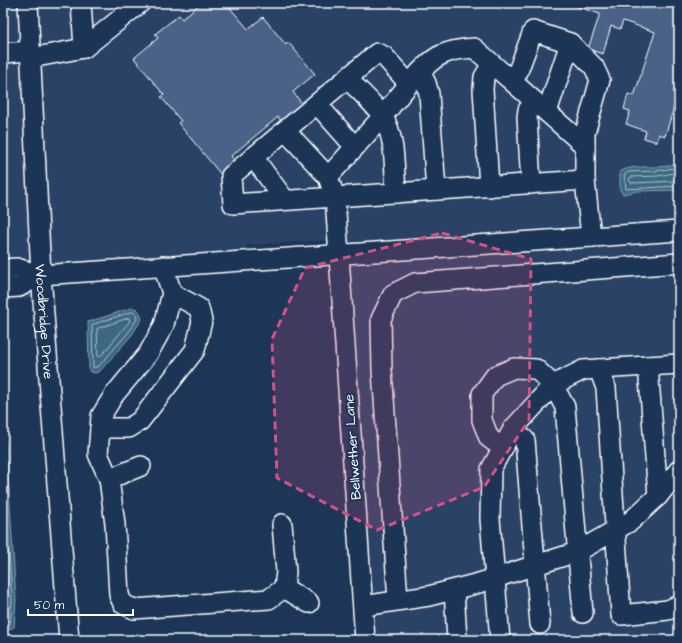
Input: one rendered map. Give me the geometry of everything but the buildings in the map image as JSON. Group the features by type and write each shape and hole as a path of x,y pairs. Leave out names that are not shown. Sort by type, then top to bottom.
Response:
{"street":[{"name":"Woodbridge Drive","path":"28,3 41,275 69,640"},
{"path":"81,3 84,48"},
{"path":"3,53 31,54 84,48 140,3"},
{"path":"489,187 483,89 484,77 499,70 517,74 533,31 570,43 594,67 600,80 585,133 585,180 592,237"},
{"path":"540,107 570,43"},
{"path":"285,130 328,177 432,60 453,49 474,48 585,146"},
{"path":"436,190 429,94 426,83 415,78 378,53 231,176 233,204 585,180"},
{"path":"347,78 382,117 391,139 396,193"},
{"path":"317,104 355,147"},
{"path":"531,184 527,117 528,110 540,107"},
{"path":"253,157 285,200"},
{"name":"Bellwether Lane","path":"328,177 335,197 365,640"},
{"path":"3,269 17,268 41,275 679,231"},
{"path":"398,600 382,370 381,319 393,294 415,282 679,263"},
{"path":"163,266 172,293 161,331 148,354 114,395 101,416 98,454 109,479 115,524 119,595 123,604 134,610 269,599 284,588 286,572 282,524"},
{"path":"3,288 19,287 41,275"},
{"path":"100,428 128,428 140,421 195,350 202,320 198,308 172,293"},
{"path":"500,640 490,519 491,469 513,429 553,386 584,370 679,364"},
{"path":"648,366 658,496"},
{"path":"503,448 489,438 482,420 482,394 496,376 514,368 536,369 553,386 565,407 583,613"},
{"path":"599,369 606,388 621,615 668,610 679,605"},
{"path":"513,429 524,440 540,624"},
{"path":"109,479 141,466"},
{"path":"363,606 454,590 577,552 631,521 658,496 679,470"},
{"path":"284,588 308,603"},
{"path":"454,590 457,640"}],"highlighted area":[{"path":"442,233 531,259 529,420 484,487 377,530 277,478 272,339 305,268"}],"shaded area":[{"path":"3,3 19,3 33,265 3,262 7,124 3,105"},
{"path":"36,3 679,3 679,162 657,167 627,168 623,194 637,191 679,190 679,223 349,246 348,239 247,245 248,254 49,267"},
{"path":"679,238 679,640 368,640 350,261"},
{"path":"34,287 35,298 3,302 3,295"}],"water":[{"path":"679,162 679,190 637,191 623,194 620,190 620,172 626,169 665,166"},
{"path":"132,308 137,309 142,319 131,336 99,372 95,373 89,371 88,322"},
{"path":"3,394 16,600 14,627 3,632"}]}
